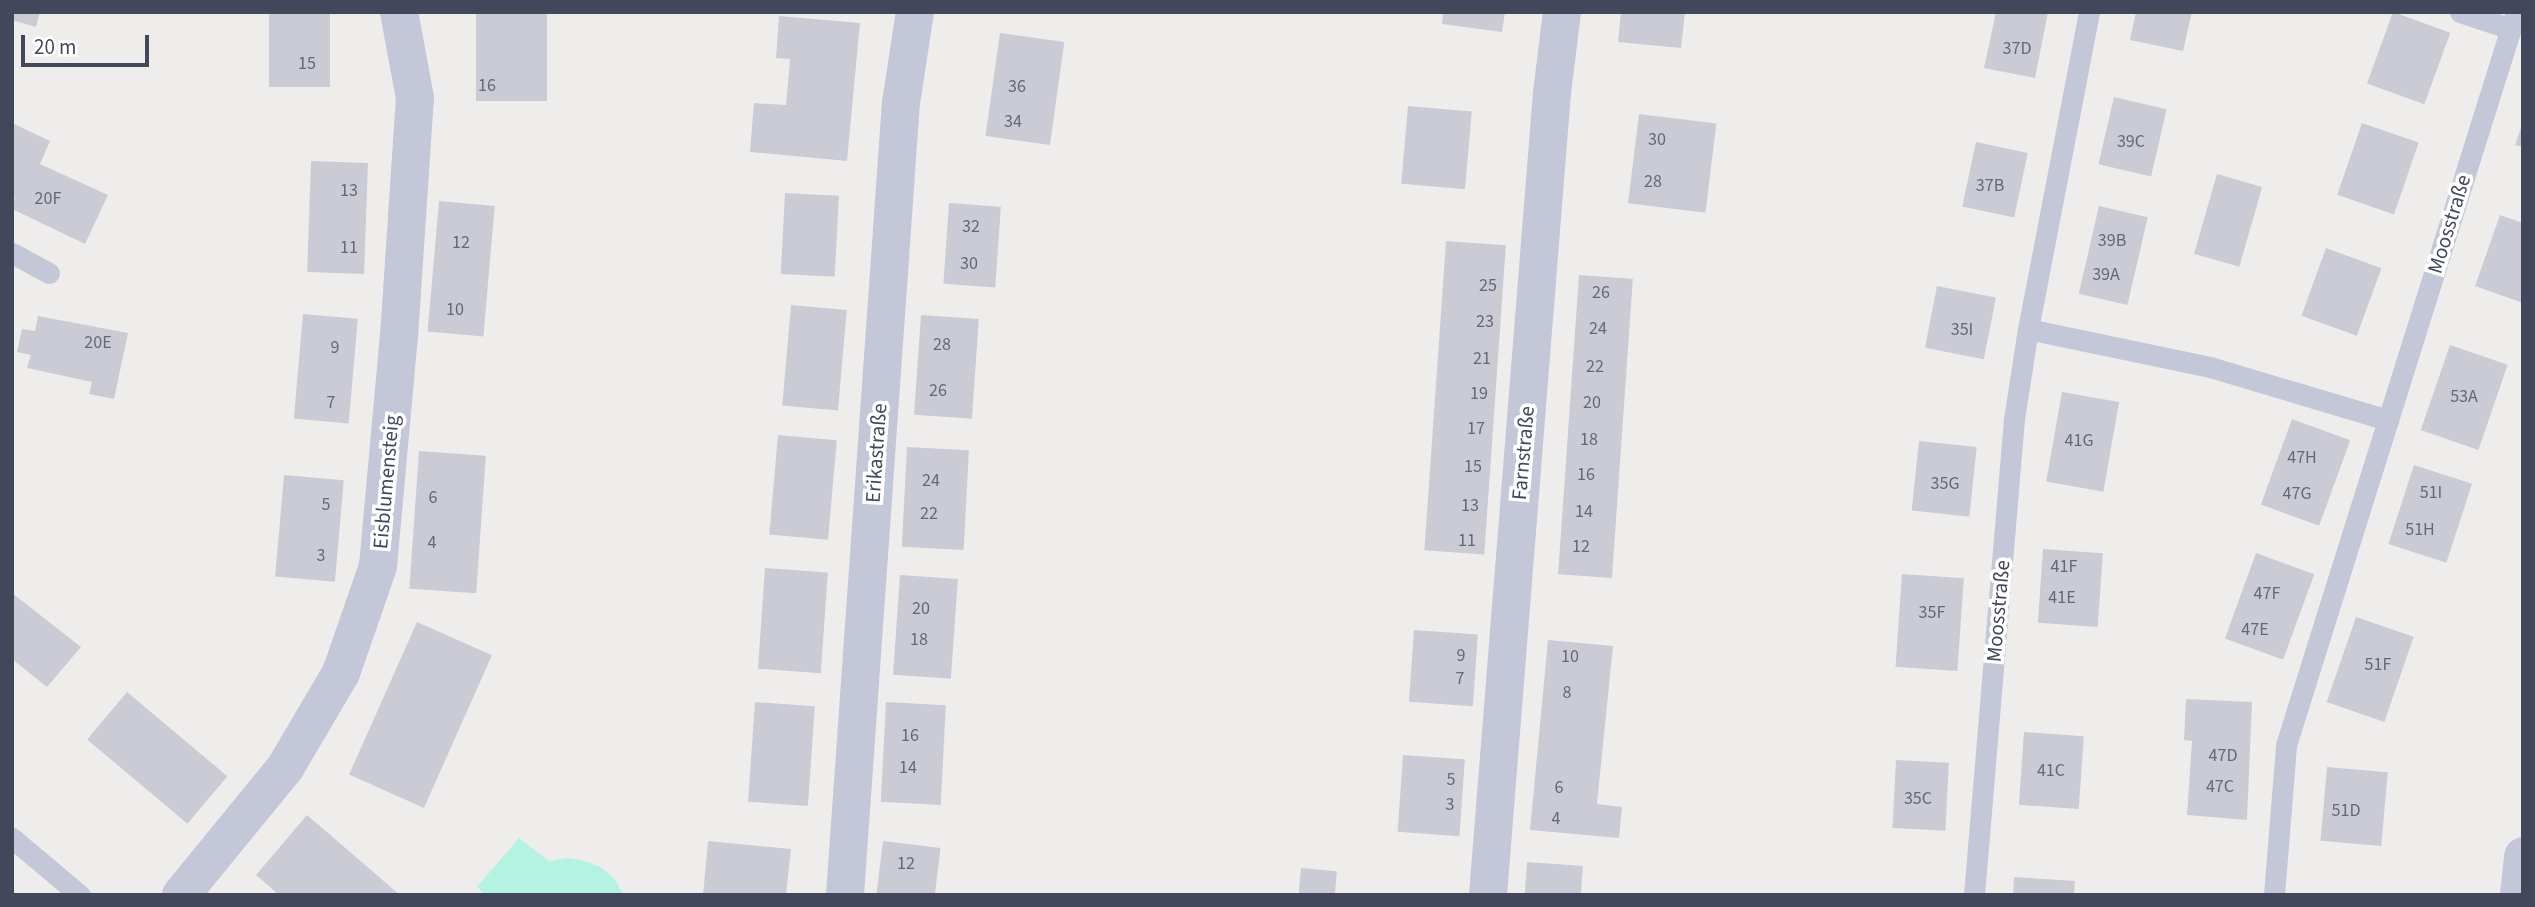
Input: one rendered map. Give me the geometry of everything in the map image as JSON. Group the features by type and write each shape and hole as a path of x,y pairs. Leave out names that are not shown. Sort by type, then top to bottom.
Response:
{"street":[{"name":"Eisblumensteig","path":"180,895 285,768 341,673 378,566 399,337 415,98 398,12"},
{"name":"Erikastraße","path":"845,895 901,103 915,12"},
{"name":"Farnstraße","path":"1488,895 1551,107 1562,12"},
{"path":"2519,895 2523,856"}],"lane":[{"name":"Moosstraße","path":"1975,895 2014,419 2028,329 2089,12"},
{"name":"Moosstraße","path":"2274,895 2286,745 2513,20 2459,12"},
{"path":"12,253 50,272"},
{"path":"2028,329 2210,368 2388,420"},
{"path":"12,838 80,895"}],"green space":[{"path":"519,838 549,861 567,858 602,868 615,880 624,895 486,895 477,887"}],"building":[{"path":"12,12 40,12 36,27 12,20"},
{"path":"269,12 330,12 330,87 269,87"},
{"path":"476,12 547,12 547,101 476,101"},
{"path":"1443,12 1505,12 1502,32 1442,24"},
{"path":"1621,12 1685,12 1681,48 1618,42"},
{"path":"1996,12 2048,12 2035,78 1984,68"},
{"path":"2136,12 2192,12 2183,51 2130,40"},
{"path":"2393,12 2450,33 2424,104 2367,83"},
{"path":"779,16 860,23 847,161 750,152 754,103 786,105 790,59 776,58"},
{"path":"1000,33 1064,42 1050,145 986,136"},
{"path":"2114,97 2167,109 2151,176 2098,164"},
{"path":"1408,106 1472,112 1465,189 1401,184"},
{"path":"1639,114 1716,124 1705,213 1628,203"},
{"path":"12,123 50,141 40,164 108,195 85,244 12,209 15,197 12,196"},
{"path":"2362,123 2419,143 2394,214 2337,195"},
{"path":"2523,125 2523,147 2515,145"},
{"path":"1976,142 2028,153 2014,218 1962,207"},
{"path":"311,161 368,163 364,274 307,272"},
{"path":"2217,174 2262,187 2239,267 2194,254"},
{"path":"785,193 839,196 835,277 781,274"},
{"path":"439,201 495,206 483,336 428,332"},
{"path":"949,203 1001,207 995,287 943,284"},
{"path":"2099,206 2148,217 2127,305 2079,294"},
{"path":"2500,215 2523,223 2523,303 2475,286"},
{"path":"1446,241 1506,245 1484,554 1424,550"},
{"path":"2326,248 2381,268 2357,336 2301,316"},
{"path":"1579,275 1633,279 1612,578 1558,574"},
{"path":"1937,286 1996,297 1984,359 1925,348"},
{"path":"791,305 847,310 838,410 782,406"},
{"path":"303,314 358,319 349,423 294,419"},
{"path":"921,315 979,319 972,419 914,415"},
{"path":"38,316 128,333 114,399 89,394 92,382 27,368 31,355 17,352 22,329 35,331"},
{"path":"2450,345 2508,365 2478,450 2421,430"},
{"path":"2062,392 2119,402 2103,492 2046,482"},
{"path":"2292,419 2350,440 2319,526 2261,505"},
{"path":"778,435 837,440 828,540 769,535"},
{"path":"1919,441 1977,447 1969,517 1912,511"},
{"path":"907,447 969,450 964,550 902,547"},
{"path":"419,451 486,456 476,593 409,589"},
{"path":"2414,465 2472,484 2446,563 2388,544"},
{"path":"284,475 344,480 335,582 275,577"},
{"path":"2043,549 2103,553 2098,627 2038,623"},
{"path":"2256,553 2314,574 2283,660 2225,639"},
{"path":"765,568 828,572 821,673 758,669"},
{"path":"1902,574 1964,578 1957,671 1896,667"},
{"path":"900,575 958,579 951,679 893,675"},
{"path":"12,593 81,647 47,687 12,659"},
{"path":"2356,617 2414,637 2384,722 2327,702"},
{"path":"417,622 492,655 424,808 349,775"},
{"path":"1414,630 1478,634 1473,706 1409,702"},
{"path":"1548,640 1613,646 1597,804 1622,807 1619,838 1530,830"},
{"path":"127,692 227,776 187,824 87,739"},
{"path":"2186,699 2252,702 2247,820 2187,815 2192,741 2184,740"},
{"path":"755,702 815,706 808,806 748,802"},
{"path":"886,702 946,705 941,805 881,802"},
{"path":"2024,732 2084,736 2079,809 2019,805"},
{"path":"1403,755 1465,759 1459,836 1398,832"},
{"path":"1896,760 1949,763 1945,831 1892,828"},
{"path":"2327,767 2388,772 2381,846 2321,841"},
{"path":"307,815 400,895 279,895 256,875"},
{"path":"708,841 791,849 786,895 703,895"},
{"path":"883,841 941,848 935,895 876,895"},
{"path":"1527,862 1583,866 1581,895 1525,895"},
{"path":"1301,868 1337,871 1335,895 1299,895"},
{"path":"2014,877 2075,881 2074,895 2013,895"}]}
